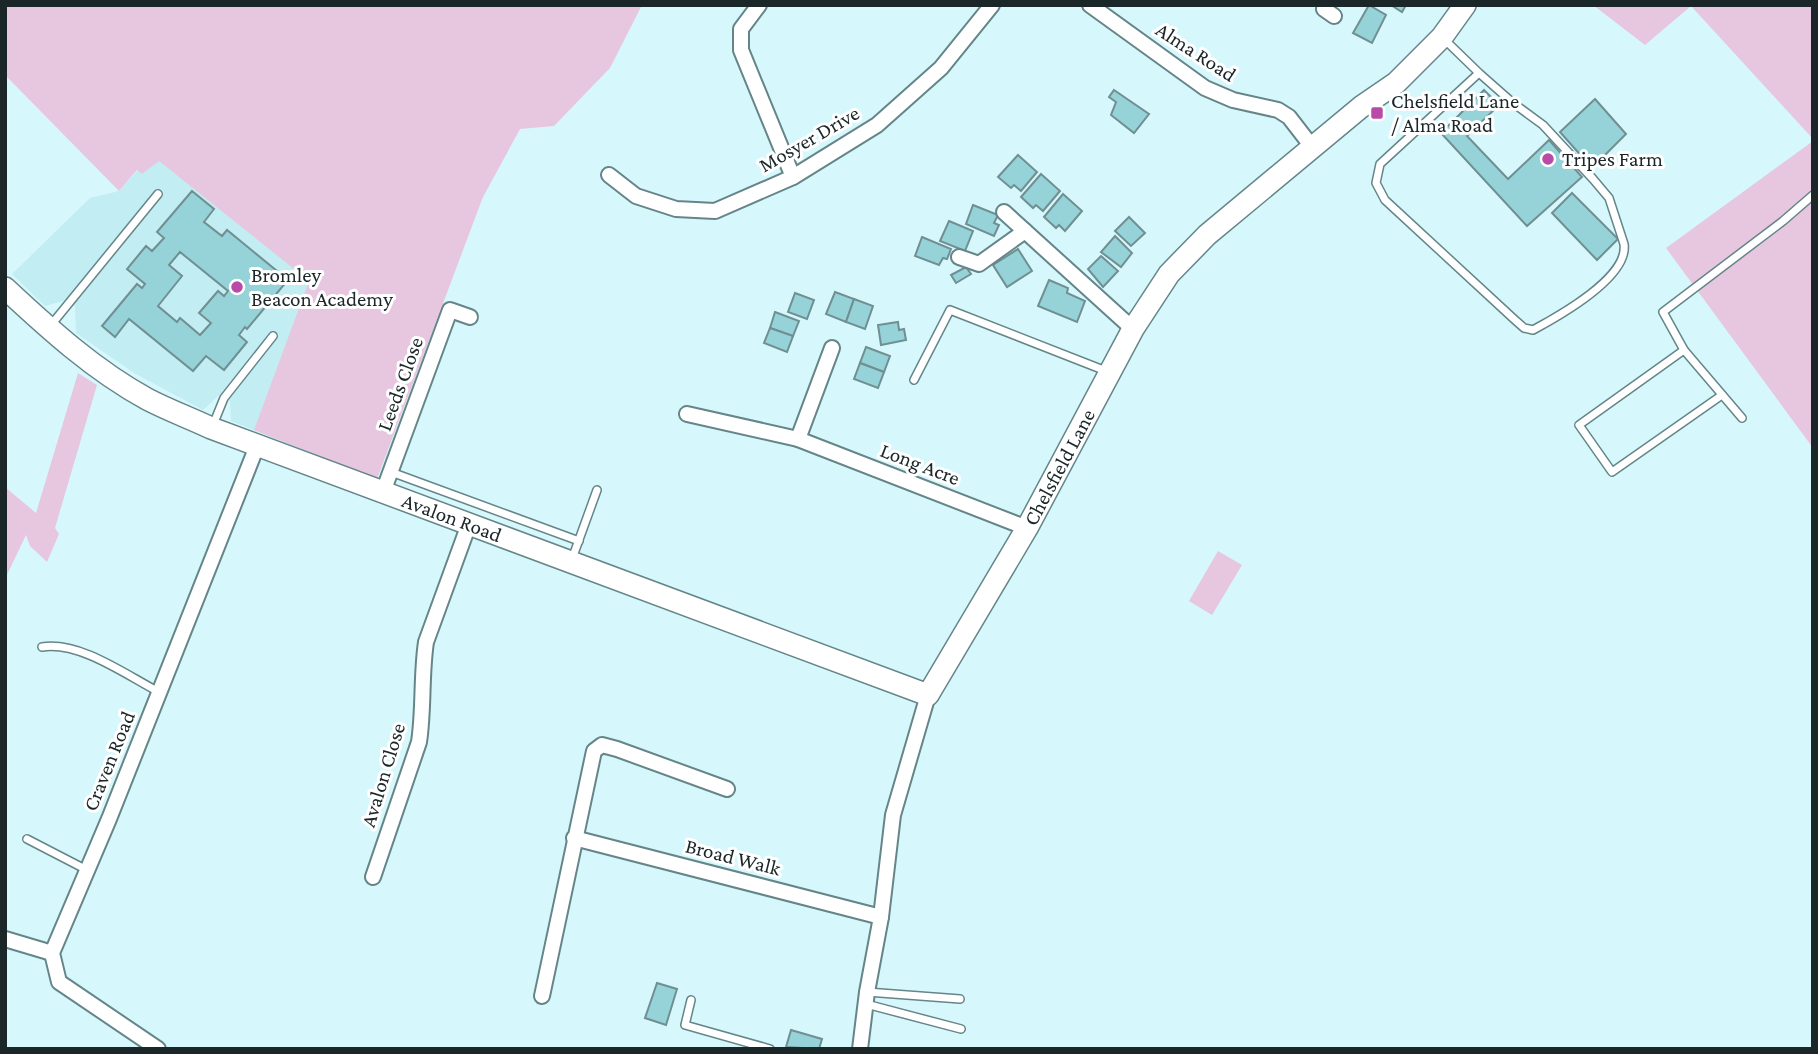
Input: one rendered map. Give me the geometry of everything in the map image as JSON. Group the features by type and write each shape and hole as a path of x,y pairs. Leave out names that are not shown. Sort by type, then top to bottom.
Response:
{"street":[{"path":"759,5 741,29 741,50 793,177"},
{"name":"Mosyer Drive","path":"609,175 636,196 676,209 715,211 793,177 877,125 941,68 992,5"},
{"name":"Alma Road","path":"1090,5 1205,88 1233,100 1278,110 1289,117 1313,148"},
{"name":"Chelsfield Lane","path":"860,1049 881,917 893,815 928,695 1027,528 1133,329 1169,274 1208,235 1362,107 1396,83 1442,37 1460,7"},
{"path":"1004,212 1133,329"},
{"path":"959,257 979,264 1025,231"},
{"name":"Avalon Road","path":"5,288 92,364 146,398 211,428 257,446 386,482 469,524 928,695"},
{"name":"Leeds Close","path":"386,482 450,310 470,317"},
{"path":"798,439 832,348"},
{"name":"Long Acre","path":"687,414 798,439 1027,528"},
{"name":"Craven Road","path":"52,953 257,446"},
{"name":"Avalon Close","path":"373,877 419,742 426,642 469,524"},
{"path":"541,996 573,838 594,751 602,745 617,749 727,789"},
{"name":"Broad Walk","path":"573,838 881,917"},
{"path":"5,939 52,953 59,982 158,1049"}],"lane":[{"path":"1442,37 1513,103 1543,125 1593,179 1609,198 1624,244 1625,251 1616,272 1602,285 1533,330 1524,328 1385,200 1376,183 1380,164 1479,73"},
{"path":"48,328 158,194"},
{"path":"1742,418 1684,350 1663,312 1813,195"},
{"path":"914,380 950,310 1110,372"},
{"path":"211,428 224,398 273,336"},
{"path":"1684,350 1579,425 1612,472 1722,395"},
{"path":"386,482 579,541"},
{"path":"571,563 597,490"},
{"path":"42,647 54,645 78,650 159,692"},
{"path":"27,839 87,870"},
{"path":"867,998 960,999"},
{"path":"867,998 961,1029"},
{"path":"691,1000 685,1024 770,1049"}],"shaded area":[{"path":"5,5 642,5 610,68 554,126 520,129 483,197 377,479 254,430 309,281 159,161 142,174 137,170 119,191 5,75"},
{"path":"1593,5 1813,5 1813,139 1691,6 1645,45"},
{"name":"Bromley Beacon Academy","path":"241,75 377,479 231,421 230,401 219,395 203,410 134,373 76,333 75,306 66,300 45,306 12,274 90,198 119,191 138,170 142,174"},
{"path":"1813,141 1813,448 1666,248"},
{"path":"78,373 97,385 55,528 59,534 47,562 30,546 26,535 5,579 5,487 36,513"},
{"path":"1218,551 1242,565 1212,615 1189,601"}],"building":[{"path":"1369,5 1386,15 1372,43 1353,33"},
{"path":"1391,5 1406,5 1402,12"},
{"path":"1114,90 1149,114 1134,133 1111,115 1116,102 1109,97"},
{"name":"Tripes Farm","path":"1484,90 1499,105 1467,136 1508,179 1549,140 1582,177 1527,226 1441,133"},
{"path":"1595,99 1626,134 1592,168 1560,132"},
{"path":"1018,155 1037,172 1021,191 1014,185 1011,188 998,177"},
{"path":"1041,174 1060,191 1043,211 1036,205 1033,208 1021,197"},
{"path":"192,191 214,209 204,222 222,236 227,230 288,280 239,335 247,342 224,370 206,356 193,371 129,319 115,337 102,326 137,284 142,288 145,284 127,269 146,246 152,251 164,238 157,232","holes":["180,252 228,291 224,296 218,291 199,313 211,323 200,335 180,318 177,322 158,306 182,276 169,265"]},
{"path":"1572,193 1618,239 1597,260 1552,213"},
{"path":"1063,194 1082,211 1065,231 1059,225 1056,228 1044,217"},
{"path":"973,205 998,215 994,223 999,225 994,236 966,224"},
{"path":"1129,217 1145,233 1131,246 1115,231"},
{"path":"949,221 973,231 965,251 940,241"},
{"path":"1115,236 1132,253 1121,267 1101,252"},
{"path":"922,237 951,249 947,259 943,258 939,265 915,256"},
{"path":"1018,249 1032,271 1007,287 993,265"},
{"path":"1101,256 1118,271 1103,287 1088,269"},
{"path":"966,267 971,274 956,283 951,275"},
{"path":"1049,280 1068,288 1067,293 1085,301 1077,322 1038,306"},
{"path":"835,292 854,299 846,322 826,314"},
{"path":"795,293 814,300 807,319 788,312"},
{"path":"854,299 873,306 865,329 846,322"},
{"path":"775,312 799,321 793,336 770,328"},
{"path":"898,322 899,330 904,329 906,340 881,345 878,325"},
{"path":"770,328 793,336 787,352 764,343"},
{"path":"866,347 890,356 884,372 860,363"},
{"path":"860,363 884,372 878,388 854,379"},
{"path":"657,983 677,989 666,1025 645,1018"},
{"path":"791,1030 822,1039 819,1049 786,1047"}],"place":[{"name":"Chelsfield Lane / Alma Road","path":"1377,113"},
{"name":"Tripes Farm","path":"1548,159"},
{"name":"Bromley Beacon Academy","path":"237,287"}]}
